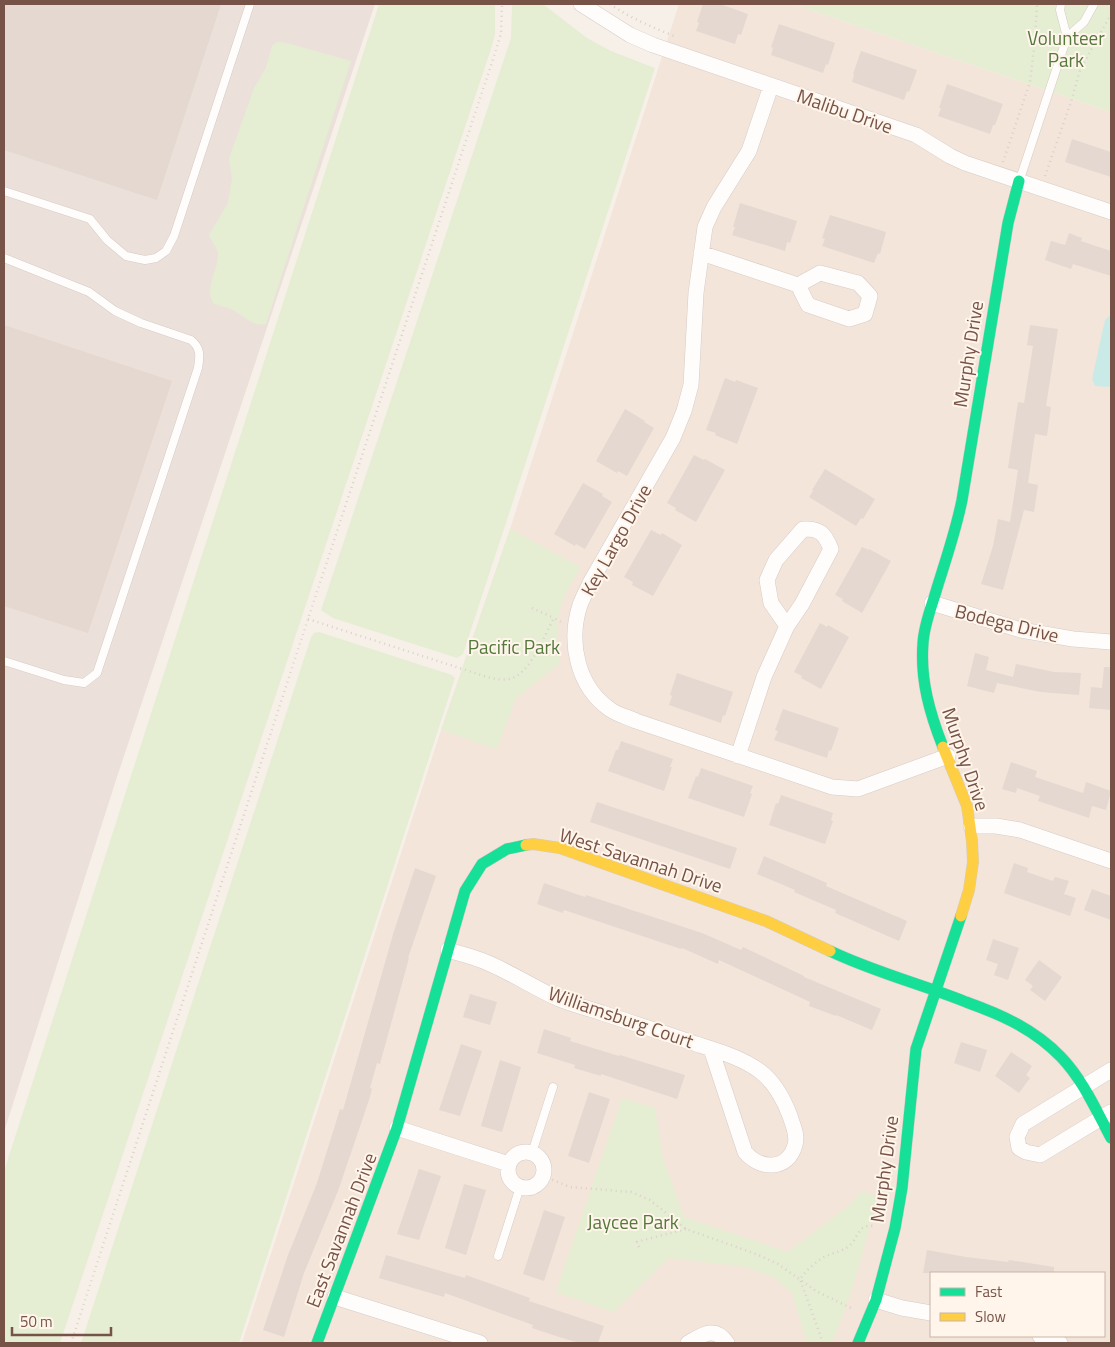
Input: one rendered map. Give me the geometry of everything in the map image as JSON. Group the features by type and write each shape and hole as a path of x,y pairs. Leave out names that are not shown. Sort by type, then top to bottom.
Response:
{"street":[{"name":"Malibu Drive","path":"581,4 630,36 916,135 950,156 998,175 1111,212"},
{"name":"Key Largo Drive","path":"771,86 749,151 714,207 705,227 696,293 691,385 684,411 673,438 590,583 580,605 575,650 581,674 594,695 612,710 636,721 832,787 858,789 948,756"},
{"name":"Murphy Drive","path":"858,1343 876,1300 895,1228 902,1188 916,1049 969,890 973,862 971,826 962,791 931,716 923,673 923,643 932,603 958,519 1008,223 1019,181"},
{"path":"701,253 798,284"},
{"path":"738,756 764,677 787,626 802,604 831,549 826,536 813,529 803,530 776,560 767,580 771,604 787,626"},
{"name":"Bodega Drive","path":"932,603 1021,630 1111,642"},
{"path":"971,826 996,826 1020,830 1111,861"},
{"name":"West Savannah Drive","path":"397,1128 465,891 482,864 507,849 533,844 560,848 766,921 855,963 987,1008 1025,1027 1062,1058 1106,1115 1111,1138"},
{"name":"Williamsburg Court","path":"448,950 488,962 559,999 711,1049 741,1060 762,1073 784,1099 795,1131 796,1140 794,1148 790,1156 783,1162 766,1166 758,1164 750,1159 745,1152 711,1049"},
{"path":"1106,1115 1040,1155 1026,1152 1019,1148 1017,1137 1023,1124 1111,1070"},
{"path":"397,1128 509,1164"},
{"name":"East Savannah Drive","path":"317,1343 336,1297 397,1128"},
{"path":"532,1153 542,1162 543,1176 540,1182 534,1186 520,1187 514,1184 510,1178 509,1164 518,1154 532,1153"},
{"path":"336,1297 480,1343"},
{"path":"876,1300 930,1314"},
{"path":"688,1343 705,1333 712,1333 719,1335 727,1343"},
{"path":"1043,1337 1060,1343"}],"lane":[{"path":"4,191 90,220 107,240 126,256 145,260 156,258 166,251 174,236 250,4"},
{"path":"1061,4 1060,10 1067,36"},
{"path":"1019,181 1067,36 1084,22 1094,4"},
{"path":"4,258 89,292 115,311 141,323 191,340 200,351 195,377 97,673 84,683 64,680 4,660"},
{"path":"532,1153 553,1087"},
{"path":"498,1256 520,1187"}],"path":[{"path":"71,1343 494,56 501,34 502,4"},
{"path":"610,4 645,24 674,36"},
{"path":"998,175 1030,82 1037,4"},
{"path":"1041,189 1080,70 1111,14"},
{"path":"532,608 576,628"},
{"path":"308,618 478,674 499,679 517,677 527,667 554,618"},
{"path":"543,1176 570,1187 631,1192 650,1200 686,1229 756,1254 778,1264 816,1291 854,1310"},
{"path":"800,1279 820,1259 851,1244 861,1228 866,1225 873,1226"},
{"path":"639,1247 637,1242 686,1229"},
{"path":"800,1279 823,1343"}],"shaded area":[{"path":"4,4 375,4 115,783 4,1132"},
{"path":"679,4 793,4 1111,112 1111,1343 242,1343 441,730 510,529"}],"green space":[{"path":"379,4 495,4 495,34 491,49 60,1343 4,1343 4,1171"},
{"path":"512,4 543,4 587,38 611,51 655,68 463,654 457,658 333,618 321,610 511,38"},
{"name":"Volunteer Park","path":"793,4 1111,4 1111,112"},
{"path":"277,42 287,43 351,61 266,324 261,325 231,309 214,304 210,291 218,253 209,235 228,203 232,179 229,159 254,88 266,68 272,46"},
{"name":"Pacific Park","path":"510,529 581,567 562,602 559,612 557,634 560,663 516,698 497,749 441,730"},
{"path":"319,632 452,675 455,678 239,1343 81,1343 311,637 314,633"},
{"name":"Jaycee Park","path":"622,1098 655,1108 663,1158 684,1217 788,1252 848,1206 862,1191 877,1197 852,1289 832,1343 807,1343 792,1293 774,1278 747,1267 669,1258 613,1312 556,1292"}],"water":[{"path":"1111,316 1111,387 1095,386 1092,379 1105,320"}],"building":[{"path":"4,4 221,4 157,200 4,150"},
{"path":"703,4 720,4 748,14 741,35 738,34 735,44 696,31"},
{"path":"779,24 835,43 828,65 826,64 823,73 771,55 773,48 771,47"},
{"path":"861,51 917,70 904,100 852,82"},
{"path":"947,84 1003,104 990,134 938,116"},
{"path":"1072,139 1111,152 1111,177 1065,162"},
{"path":"740,203 797,221 790,243 787,242 785,251 732,235"},
{"path":"830,215 886,232 880,254 878,253 874,263 822,246 825,239 822,238"},
{"path":"1069,233 1082,238 1081,241 1111,251 1111,276 1073,264 1071,269 1045,260 1051,241 1065,245"},
{"path":"4,325 172,381 88,633 4,606"},
{"path":"1030,325 1058,329 1046,406 1051,407 1047,436 1035,434 1028,483 1038,485 1034,512 1024,510 1003,590 981,584 993,546 998,519 1010,522 1018,470 1008,468 1018,402 1024,403 1033,346 1027,345"},
{"path":"725,378 758,388 737,444 706,430"},
{"path":"625,409 654,428 627,476 618,471 617,473 596,461"},
{"path":"694,455 725,470 696,522 667,503"},
{"path":"825,469 875,499 863,519 861,518 856,526 809,497"},
{"path":"583,483 603,494 602,496 612,502 585,549 576,544 575,546 554,534"},
{"path":"651,530 661,535 662,533 682,545 653,596 632,585 633,582 624,577"},
{"path":"862,547 891,561 862,613 835,595"},
{"path":"820,623 827,627 828,625 849,637 821,689 794,672"},
{"path":"975,653 989,657 986,670 1013,677 1016,664 1054,672 1081,673 1079,695 1041,692 997,683 994,693 967,686"},
{"path":"1104,667 1111,667 1111,710 1089,708 1091,687 1102,688"},
{"path":"677,673 733,692 721,723 669,705"},
{"path":"783,709 839,728 827,758 774,740 778,731 775,730"},
{"path":"621,741 673,759 664,791 608,771"},
{"path":"1011,762 1037,771 1035,777 1083,793 1086,782 1111,791 1106,810 1092,806 1089,818 1038,801 1040,796 1017,788 1016,793 1002,789"},
{"path":"701,768 753,786 744,817 688,798"},
{"path":"781,795 833,813 831,820 833,821 825,844 769,825 776,803 778,804"},
{"path":"597,802 737,848 730,869 590,822"},
{"path":"764,856 827,883 826,886 907,921 899,941 835,913 836,910 757,874"},
{"path":"1014,863 1028,868 1027,872 1053,881 1055,877 1069,881 1064,894 1076,898 1070,916 1004,893"},
{"path":"415,868 436,876 408,958 380,1064 377,1063 370,1088 372,1089 369,1100 338,1191 304,1273 284,1337 263,1330 288,1255 317,1183 340,1109 343,1110 394,931"},
{"path":"544,883 702,933 741,950 743,947 804,977 881,1009 872,1030 809,1006 810,1002 719,960 718,964 682,948 564,910 563,913 537,904"},
{"path":"1092,889 1111,896 1111,920 1084,910"},
{"path":"993,939 1019,948 1008,980 994,975 998,964 986,960"},
{"path":"1039,960 1062,977 1045,1001 1030,990 1033,986 1025,980"},
{"path":"470,994 497,1002 490,1025 463,1017"},
{"path":"544,1029 571,1038 570,1041 685,1075 677,1099 601,1074 601,1076 574,1068 575,1065 537,1053"},
{"path":"961,1042 987,1050 980,1072 954,1063"},
{"path":"461,1044 482,1051 460,1116 439,1110"},
{"path":"1011,1052 1032,1066 1026,1075 1030,1078 1019,1093 995,1076"},
{"path":"500,1060 521,1067 502,1132 481,1126"},
{"path":"589,1092 610,1099 589,1163 568,1156"},
{"path":"419,1169 441,1176 419,1240 397,1234"},
{"path":"464,1184 486,1190 466,1255 445,1248"},
{"path":"544,1210 565,1217 544,1281 523,1274"},
{"path":"927,1250 966,1257 1008,1262 1009,1260 1054,1267 1054,1272 923,1273"},
{"path":"386,1255 465,1278 466,1275 530,1298 529,1301 604,1326 598,1343 579,1343 532,1328 533,1325 445,1293 444,1297 379,1278"}],"traffic: fast":[{"path":"943,747 927,696 922,657 924,636 962,500 1008,223 1019,181"},
{"path":"317,1343 397,1128 465,891 482,864 507,849 526,845"},
{"path":"858,1343 876,1300 895,1228 902,1188 916,1049 961,916"},
{"path":"830,951 979,1007 1017,1024 1040,1038 1061,1057 1076,1075 1111,1138"}],"traffic: slow":[{"path":"943,747 967,806 972,841 973,862 969,890 961,916"},
{"path":"526,845 533,844 560,848 766,921 830,951"}]}
